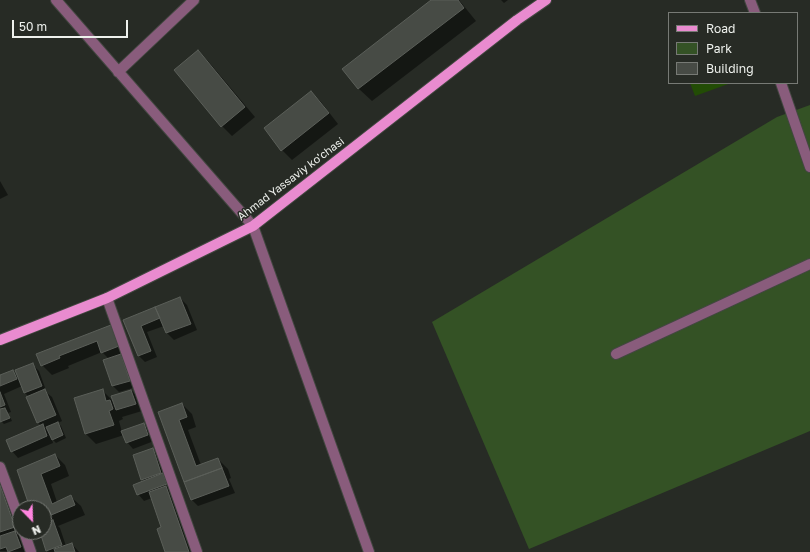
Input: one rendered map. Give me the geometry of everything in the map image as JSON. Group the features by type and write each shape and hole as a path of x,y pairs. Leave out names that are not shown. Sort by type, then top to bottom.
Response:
{"main road":[{"name":"Ahmad Yassaviy ko'chasi","path":"1,337 107,298 252,226 517,20 546,0"}],"street":[{"path":"56,0 252,226 369,552"},
{"path":"118,72 194,0"},
{"path":"750,0 755,12"},
{"path":"781,84 810,167"},
{"path":"616,354 810,264"},
{"path":"107,298 197,552"},
{"path":"0,467 12,500"},
{"path":"27,540 31,552"}],"green space":[{"path":"810,105 810,431 529,549 432,322 777,117"}],"shaded area":[{"path":"690,84 728,84 695,96"}],"building":[{"path":"431,0 458,0 464,8 358,89 342,69"},
{"path":"198,50 245,107 221,127 174,70"},
{"path":"311,91 329,113 281,151 264,128"},
{"path":"180,297 191,324 166,333 155,307"},
{"path":"155,307 160,318 141,326 151,351 138,356 123,320"},
{"path":"111,325 119,346 101,353 97,341 59,356 60,358 41,366 36,354"},
{"path":"121,354 130,381 112,386 103,360"},
{"path":"33,363 42,386 24,393 15,370"},
{"path":"13,370 17,379 0,386 0,375"},
{"path":"45,389 56,415 37,423 26,397"},
{"path":"103,389 106,401 110,400 113,409 109,411 114,425 85,434 74,398"},
{"path":"131,390 136,404 116,410 111,396"},
{"path":"0,392 5,405 0,407"},
{"path":"182,403 187,417 179,420 196,466 218,458 222,468 184,482 158,412"},
{"path":"5,408 10,418 0,422 0,409"},
{"path":"58,422 63,435 52,440 46,427"},
{"path":"144,423 148,435 126,443 121,431"},
{"path":"43,424 47,436 11,452 6,440"},
{"path":"153,448 161,473 141,480 133,455"},
{"path":"55,454 60,466 41,474 51,500 27,500 17,470"},
{"path":"222,468 229,486 191,500 184,482"},
{"path":"163,473 167,484 137,495 133,485"},
{"path":"0,485 12,519 12,528 0,532"},
{"path":"166,486 189,552 165,552 157,529 161,527 149,492"},
{"path":"71,495 75,505 52,515 52,504"},
{"path":"52,520 62,545 46,551 43,540 52,540"},
{"path":"12,532 12,540 18,540 21,547 8,552 6,547 0,549 0,536"},
{"path":"72,543 75,552 55,552 54,549"}]}
